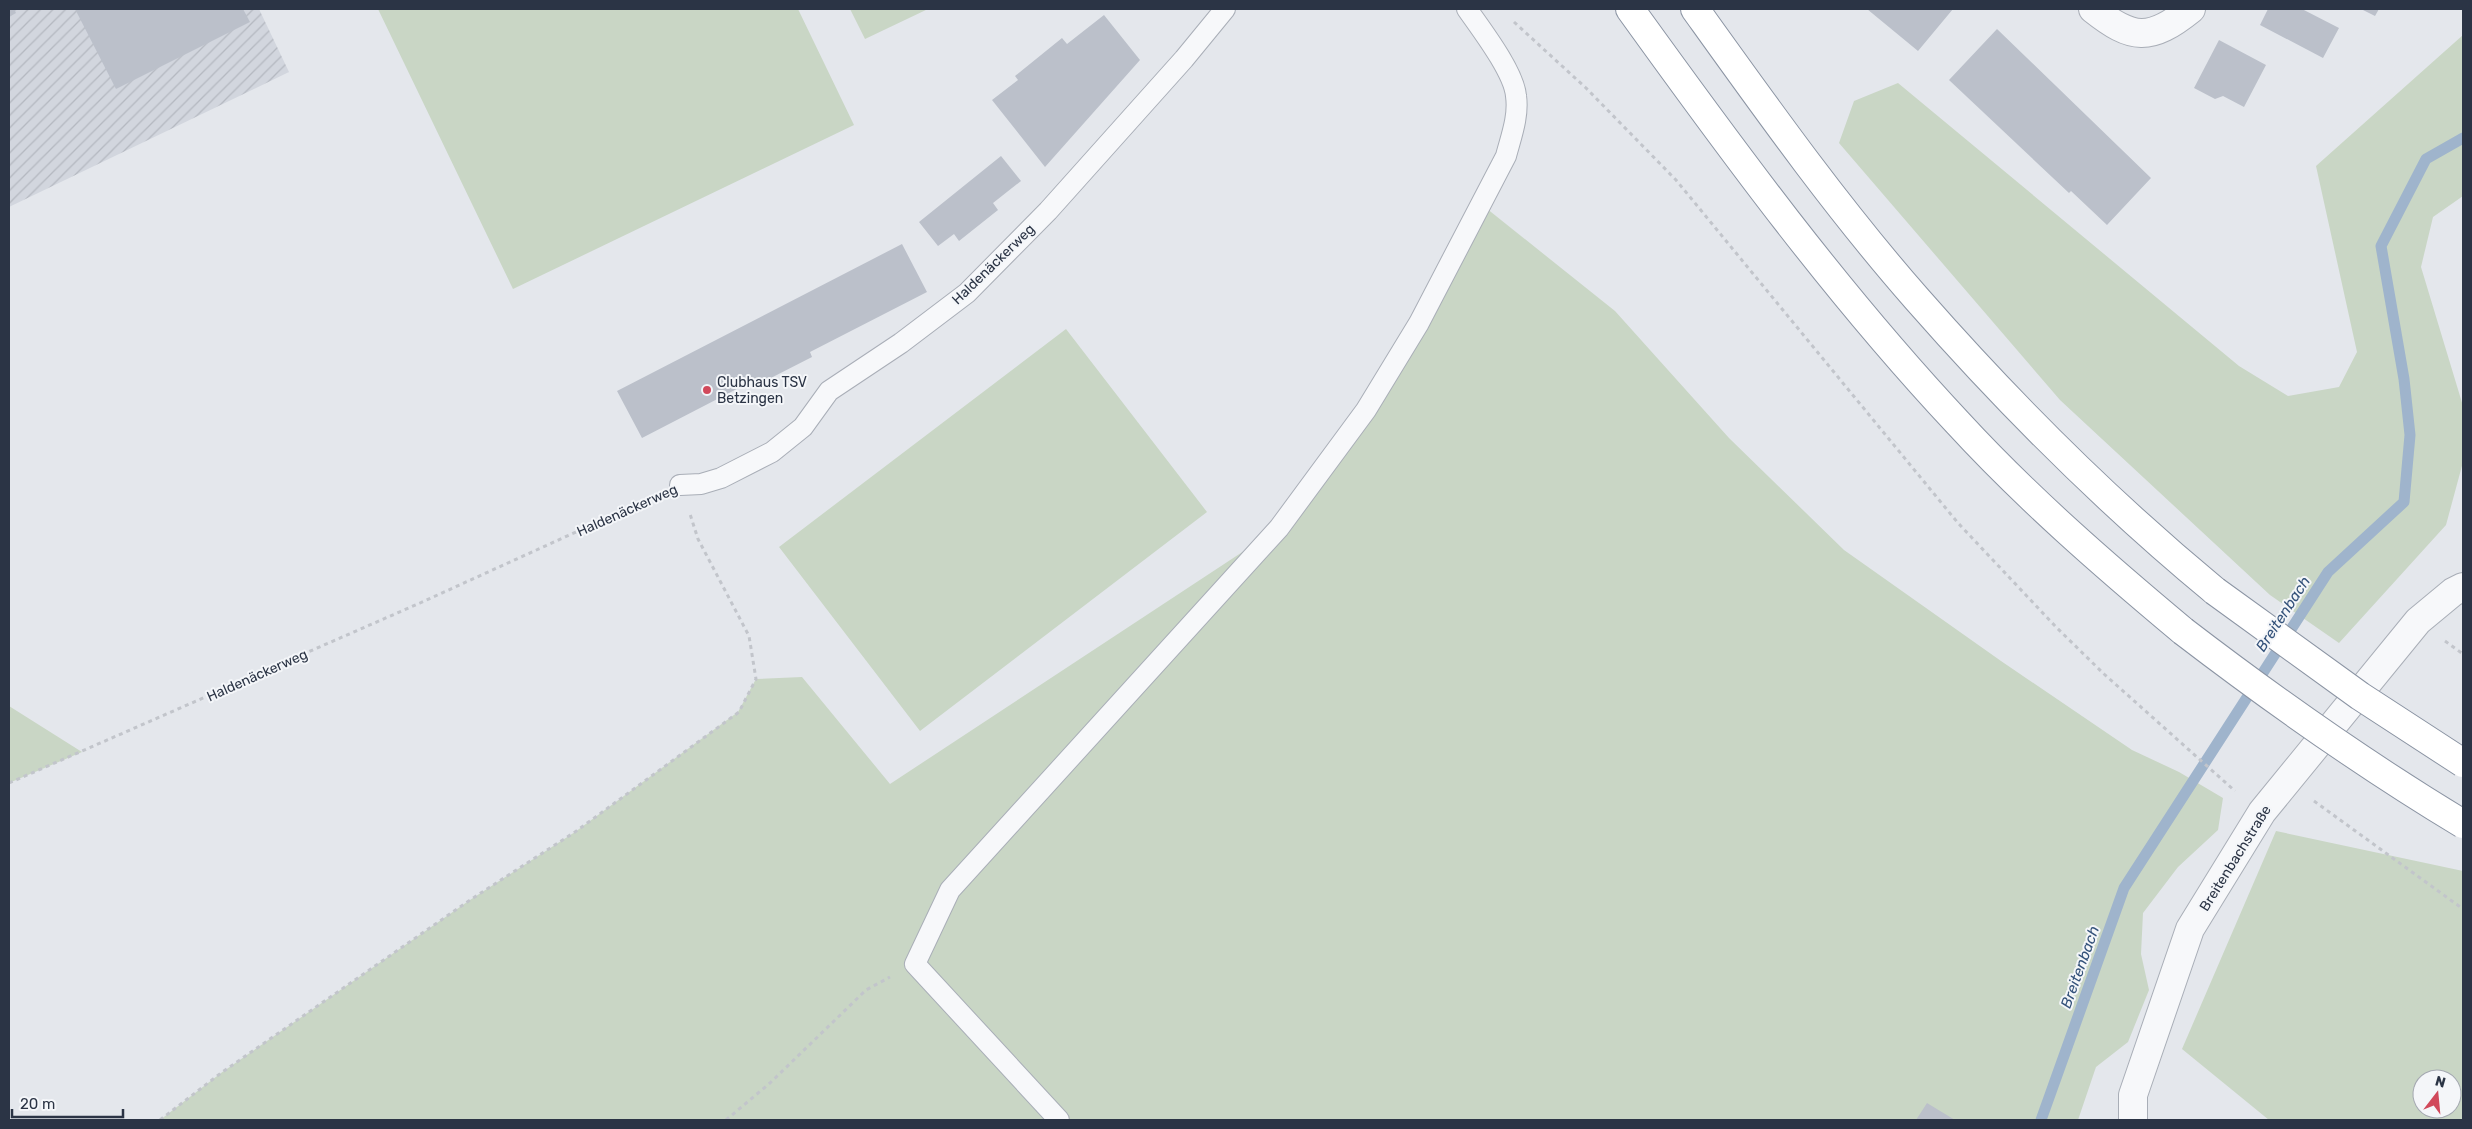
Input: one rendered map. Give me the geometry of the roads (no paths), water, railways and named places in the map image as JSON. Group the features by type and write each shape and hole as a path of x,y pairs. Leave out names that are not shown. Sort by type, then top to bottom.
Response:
{"highway":[{"path":"1630,9 1748,171 1812,254 1887,345 1958,424 2028,495 2092,554 2183,631 2266,694 2336,744 2463,824"},
{"path":"1696,9 1850,217 1922,305 2058,450 2123,513 2215,590 2360,696 2463,763"}],"street":[{"path":"2093,9 2113,25 2130,33 2152,32 2168,25 2191,9"},
{"name":"Breitenbachstraße","path":"2133,1120 2133,1095 2190,929 2262,812 2418,621 2458,590"}],"lane":[{"name":"Haldenäckerweg","path":"680,485 701,484 721,478 772,452 803,427 829,391 901,343 967,293 1048,211 1184,59 1225,9"},
{"path":"1059,1120 915,964 950,890 1279,528 1366,410 1419,323 1506,156 1514,127 1516,94 1504,66 1467,9"}],"waterway":[{"name":"Breitenbach","path":"2041,1120 2124,888 2328,572 2404,502 2410,435 2404,379 2381,246 2426,159 2463,138"}],"place":[{"name":"Clubhaus TSV Betzingen","path":"707,390"}]}
